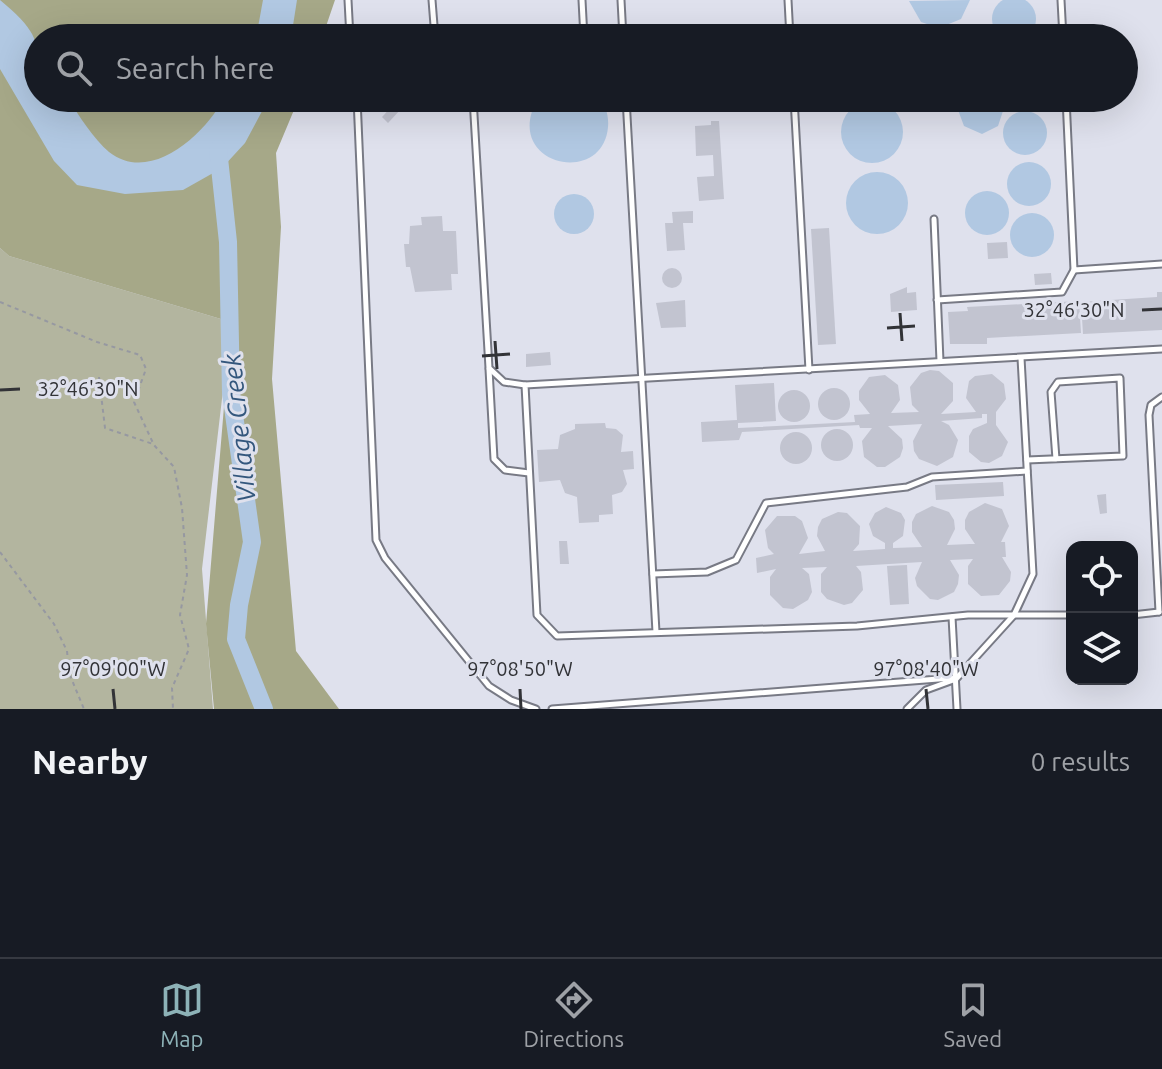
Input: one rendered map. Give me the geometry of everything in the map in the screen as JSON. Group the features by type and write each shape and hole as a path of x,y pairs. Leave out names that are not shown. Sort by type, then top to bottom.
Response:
{"lane":[{"path":"348,0 349,24"},
{"path":"432,0 434,24"},
{"path":"582,0 583,24"},
{"path":"621,0 622,24"},
{"path":"788,0 789,24"},
{"path":"1061,0 1062,24"},
{"path":"358,112 376,540 385,558 489,686 511,700 536,709"},
{"path":"474,112 494,459 505,470 530,473"},
{"path":"627,112 656,632"},
{"path":"795,112 809,370"},
{"path":"937,300 1062,292 1074,270 1067,112"},
{"path":"934,219 940,361"},
{"path":"1074,270 1162,264"},
{"path":"489,368 504,382 525,385 641,381 1162,349"},
{"path":"907,709 926,690 956,679 1014,615 1033,574 1021,358"},
{"path":"1027,460 1056,459 1123,456 1120,378 1058,382 1051,392 1056,459"},
{"path":"525,385 537,615 557,636 857,626 952,617 1066,615"},
{"path":"1138,614 1160,612 1149,415 1151,405 1162,397"},
{"path":"653,574 707,572 736,560 766,503 907,487 932,477 1027,471"},
{"path":"952,617 957,709"},
{"path":"552,709 808,691 927,678 956,679"}],"path":[{"path":"0,302 97,342 140,355 146,369 134,402 153,444 174,467 183,521 187,575 180,615 189,649 172,688 173,709"},
{"path":"99,377 105,428 153,444"},
{"path":"0,552 54,624 67,651 69,673 84,709"}],"green space":[{"path":"0,0 335,0 327,24 24,24 24,112 293,112 276,153 281,227 272,379 296,651 339,709 214,709 206,624 231,322 9,256 0,248"},
{"path":"0,248 9,256 231,322 202,569 213,709 0,709"}],"water":[{"path":"1006,-1 1022,-1 1034,11 1035,24 993,24 994,11"},
{"path":"0,0 25,24 24,110 0,69"},
{"path":"263,0 297,0 293,24 259,24"},
{"path":"970,0 961,19 949,24 921,22 909,1"},
{"path":"25,112 77,112 109,152 125,161 142,162 159,159 176,150 216,112 262,112 245,143 222,168 183,190 125,194 77,185 54,161"},
{"path":"533,112 606,112 608,127 602,146 590,158 574,162 557,160 542,153 532,139 530,121"},
{"path":"849,112 895,112 903,132 900,144 894,154 884,160 872,163 860,160 850,154 844,144 841,132"},
{"path":"959,112 1003,112 998,126 982,134 964,126"},
{"path":"1016,112 1034,112 1046,124 1046,142 1034,154 1016,154 1004,142 1004,124"},
{"path":"1029,162 1045,168 1051,184 1045,200 1029,206 1013,200 1007,184 1013,168"},
{"path":"877,172 899,181 908,203 899,225 877,234 855,225 846,203 855,181"},
{"path":"987,191 1003,197 1009,213 1003,229 987,235 971,229 965,213 971,197"},
{"path":"574,194 588,200 594,214 588,228 574,234 560,228 554,214 560,200"},
{"path":"1032,213 1048,219 1054,235 1048,251 1032,257 1016,251 1010,235 1016,219"}],"building":[{"path":"387,112 398,112 388,123 382,117"},
{"path":"711,121 719,121 724,199 699,201 697,177 714,176 713,155 696,156 695,126 711,125"},
{"path":"693,211 693,223 683,223 685,250 667,251 665,223 673,223 672,212"},
{"path":"442,216 443,231 456,231 458,274 451,274 452,290 415,292 410,267 406,267 404,244 409,244 410,226 422,225 421,217"},
{"path":"829,228 836,344 818,345 811,229"},
{"path":"1007,242 1008,258 988,259 987,243"},
{"path":"672,268 679,271 682,278 679,285 672,288 665,285 662,278 665,271"},
{"path":"1051,273 1052,284 1035,285 1034,274"},
{"path":"907,287 907,293 916,292 917,310 891,312 890,294"},
{"path":"1157,292 1162,292 1162,330 1083,334 1081,302 1157,297"},
{"path":"685,300 686,327 661,328 656,303"},
{"path":"1079,301 1081,333 987,338 987,344 950,344 948,312 968,311 967,307"},
{"path":"550,352 551,365 526,367 526,354"},
{"path":"939,371 953,383 953,401 941,414 976,412 966,398 969,381 975,376 992,374 1004,384 1006,399 996,412 996,425 1008,442 1002,456 989,463 981,462 969,452 969,436 973,429 987,423 987,414 982,414 982,418 941,421 949,425 958,440 953,457 937,466 919,459 914,451 913,441 922,424 888,426 902,439 903,448 900,457 885,467 877,467 864,457 862,441 872,428 860,428 859,425 742,432 739,440 702,442 701,422 737,420 735,385 774,383 776,421 738,423 738,428 855,422 854,415 870,414 859,400 859,391 869,377 885,375 898,385 900,400 891,413 919,412 912,405 910,387 921,373"},
{"path":"834,388 846,392 850,404 846,416 834,420 822,416 818,404 822,392"},
{"path":"794,390 806,394 810,406 806,418 794,422 782,418 778,406 782,394"},
{"path":"605,423 606,428 616,429 623,435 621,452 633,451 634,469 623,470 627,484 622,492 612,495 613,514 599,515 599,522 579,523 577,497 565,493 560,480 539,482 537,450 558,449 560,435 575,429 575,424"},
{"path":"837,429 849,433 853,445 849,457 837,461 825,457 821,445 825,433"},
{"path":"796,432 808,436 812,448 808,460 796,464 784,460 780,448 784,436"},
{"path":"1003,482 1004,496 936,500 935,485"},
{"path":"1106,494 1107,513 1100,514 1097,495"},
{"path":"985,503 1002,509 1009,526 1001,542 1005,542 1006,557 1002,557 1011,572 1010,581 999,595 981,596 968,584 968,566 973,559 950,560 959,575 958,584 954,592 938,600 930,599 917,586 915,578 922,562 856,566 861,572 863,590 852,603 844,605 827,599 821,592 821,574 827,567 802,568 809,574 812,592 808,600 793,609 783,608 770,595 770,577 776,569 757,573 756,558 774,554 768,548 765,530 777,516 795,516 802,521 808,538 799,554 825,551 817,536 818,527 822,519 838,512 847,513 860,526 859,544 853,551 885,549 885,543 873,536 869,524 875,513 886,507 901,513 905,520 903,536 893,543 893,548 922,547 912,532 912,522 916,514 932,506 949,512 954,520 955,529 947,545 975,544 965,529 965,520 969,512"},
{"path":"559,541 567,541 569,564 560,564"},
{"path":"907,565 909,604 890,605 887,566"}],"waterway":[{"name":"Village Creek","path":"218,149 228,242 231,393 252,542 239,605 236,639 264,709"}]}
